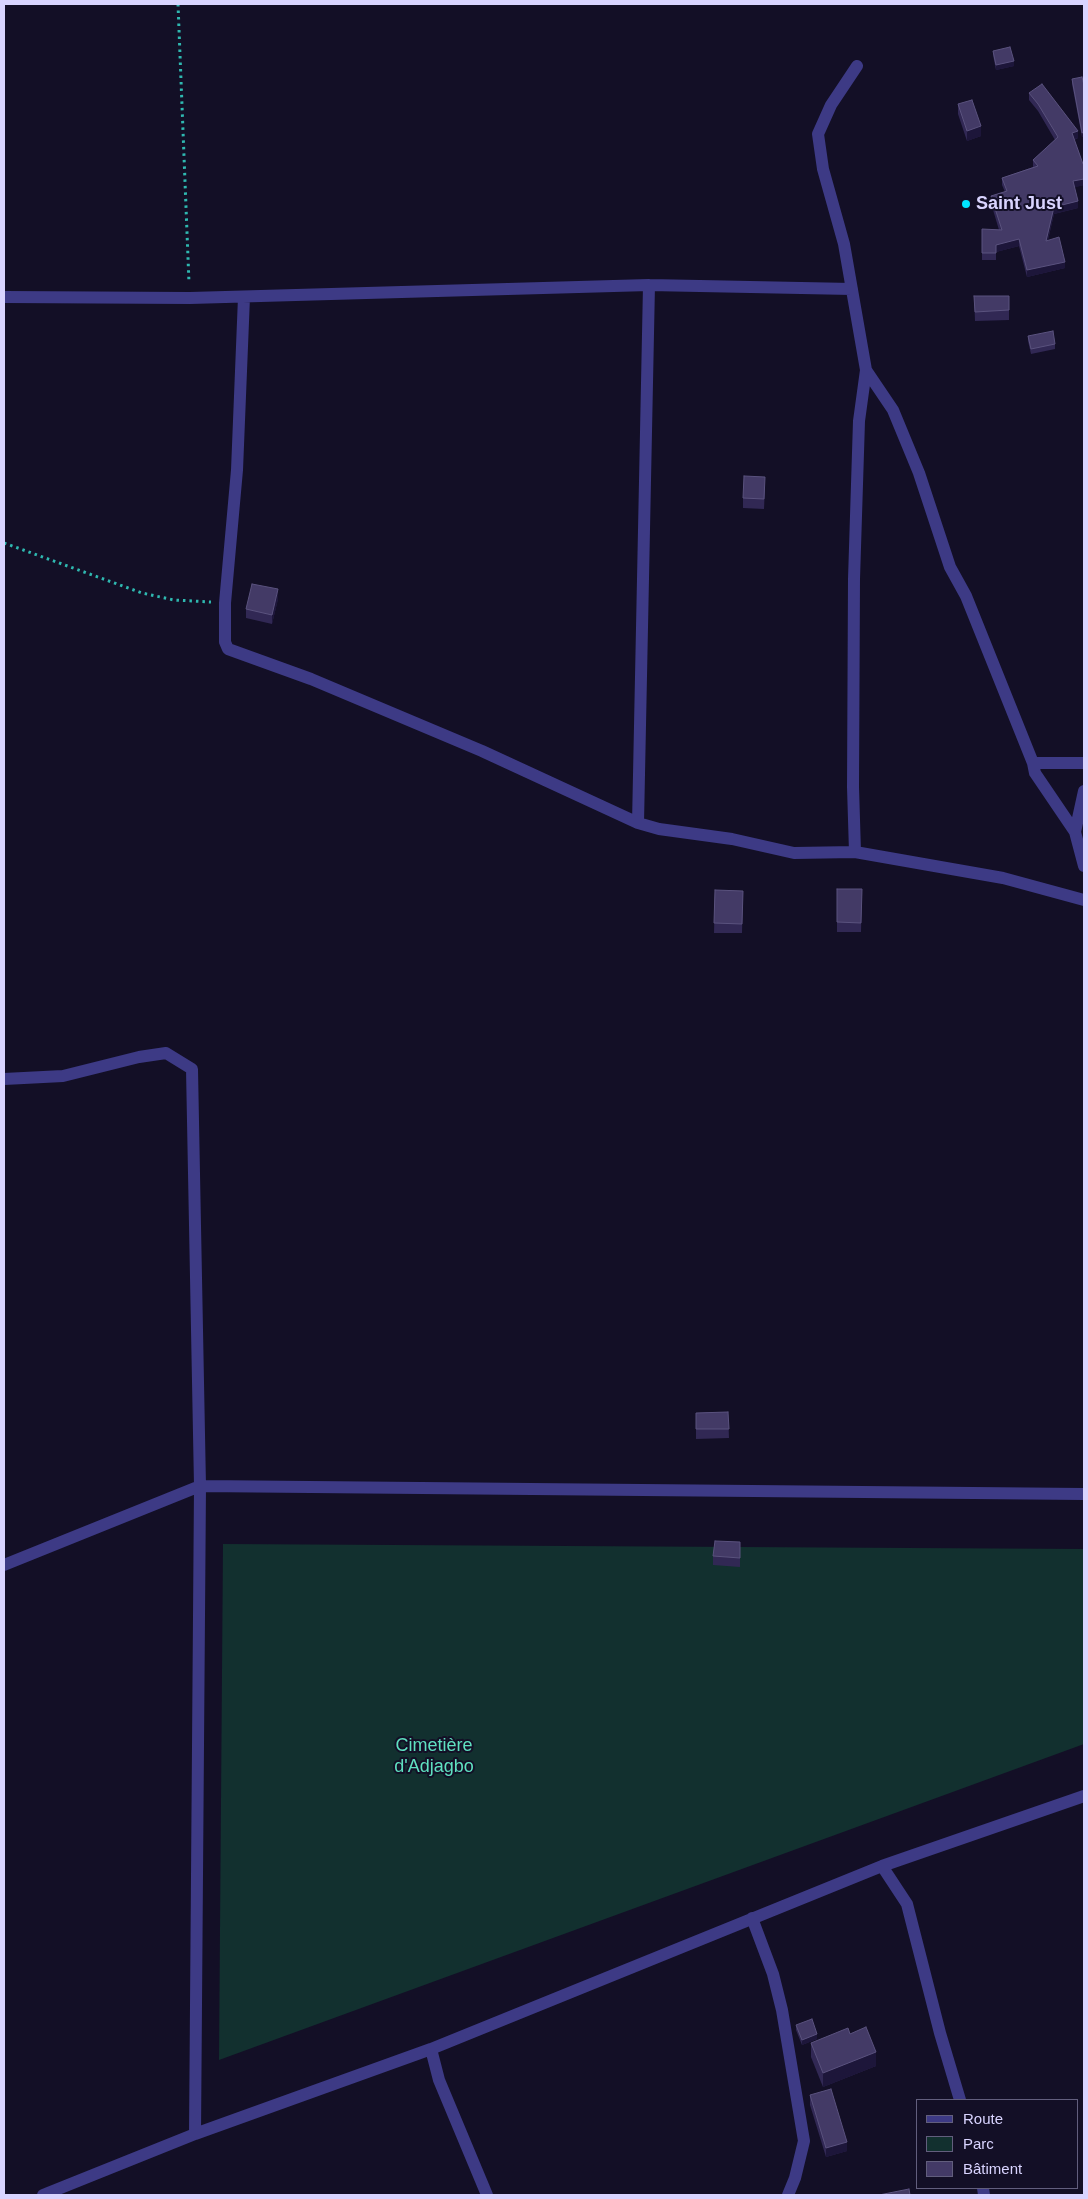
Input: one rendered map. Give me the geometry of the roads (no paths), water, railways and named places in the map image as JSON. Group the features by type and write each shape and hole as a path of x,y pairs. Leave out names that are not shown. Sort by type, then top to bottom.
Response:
{"street":[{"path":"856,852 853,787 854,579 859,421 866,370 844,244 823,169 818,134 831,105 857,66"},
{"path":"4,297 244,297 649,285 852,289"},
{"path":"638,822 649,285"},
{"path":"244,297 237,470 226,603 225,642 228,650 311,679 464,744 638,822 659,828 732,839 794,852 856,852 1004,878 1084,900"},
{"path":"866,370 893,410 919,473 950,567 966,596 1033,763 1035,773 1075,832 1084,866"},
{"path":"1033,763 1084,763"},
{"path":"1075,832 1084,791"},
{"path":"4,1079 63,1076 140,1057 166,1053 192,1069 200,1486 195,2134"},
{"path":"4,1565 200,1486 1084,1494"},
{"path":"43,2195 195,2134 431,2049 882,1866 1084,1796"},
{"path":"882,1866 907,1904 940,2033 960,2099"},
{"path":"752,1918 772,1974 782,2010 804,2141 795,2178 788,2195"},
{"path":"431,2049 442,2088 487,2195"}],"place":[{"name":"Saint Just","path":"966,204"}],"park label":[{"name":"Cimetière d'Adjagbo","path":"434,1756"}]}
